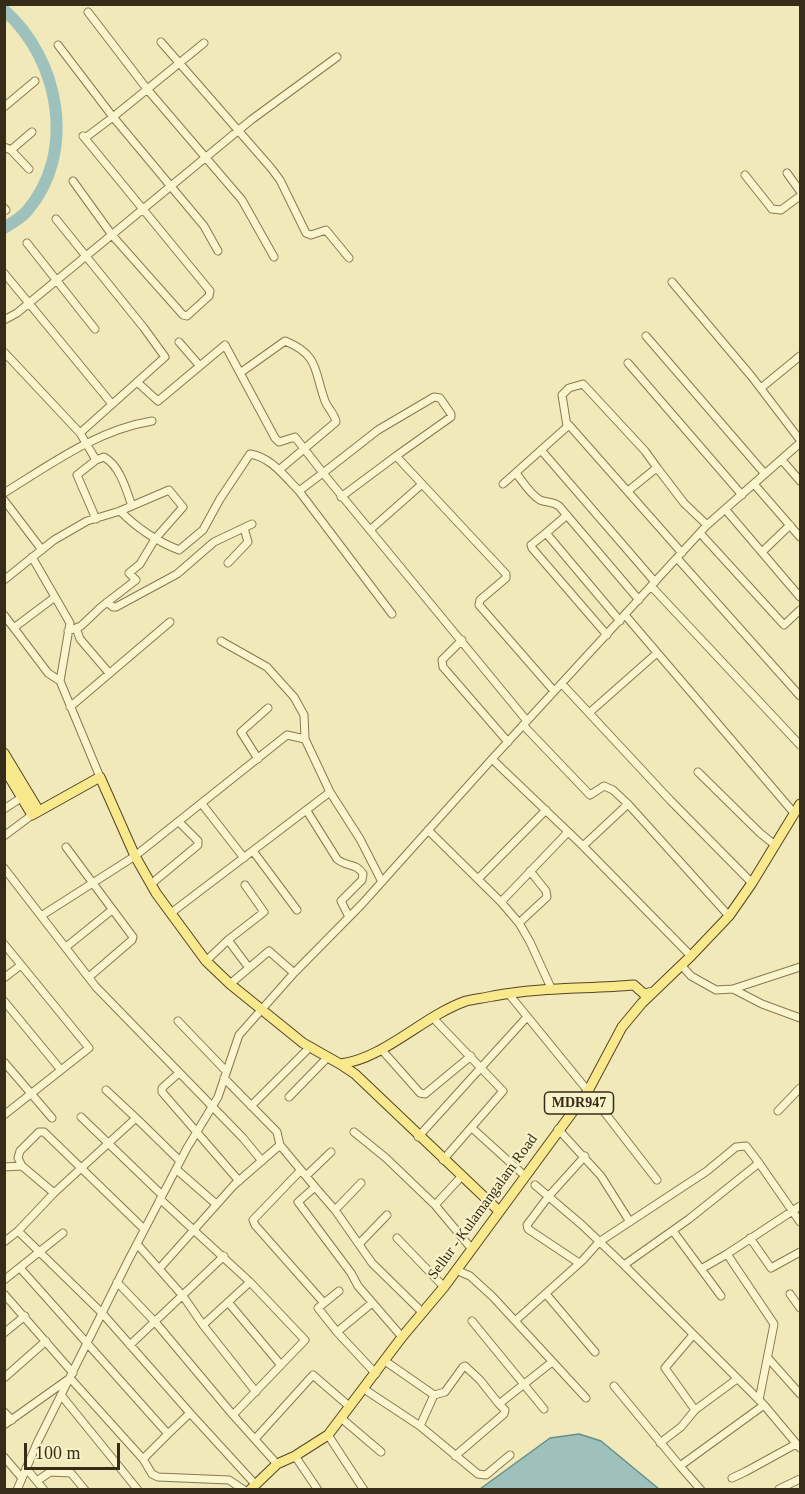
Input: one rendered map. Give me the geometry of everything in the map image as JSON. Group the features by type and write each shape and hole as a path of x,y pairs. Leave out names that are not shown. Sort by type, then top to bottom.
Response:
{"main road":[{"path":"4,753 36,813"},
{"path":"4,768 21,798 36,813"},
{"path":"36,813 100,777 135,856 151,884 206,961 230,984 310,1047 355,1074 418,1137 499,1212"},
{"name":"Sellur - Kulamangalam Road","path":"253,1487 278,1464 328,1435 561,1132 588,1091 622,1027 653,992 691,957 729,916 801,804"},
{"path":"340,1064 357,1062 466,1001 508,993 634,985 644,994 653,992"}],"street":[{"path":"88,12 147,89 242,200 274,257"},
{"path":"161,42 280,180 306,233 326,230 349,258"},
{"path":"73,181 112,235 183,315 187,316 209,296 210,291 84,137 113,117 204,42"},
{"path":"58,45 113,117 204,226 218,251"},
{"path":"4,320 28,304 275,102 337,57"},
{"path":"4,107 35,81"},
{"path":"29,169 8,149 32,132"},
{"path":"787,173 801,191"},
{"path":"745,175 772,209 781,210 801,196"},
{"path":"56,219 164,355 164,358 80,433"},
{"path":"27,243 95,329"},
{"path":"4,273 112,404"},
{"path":"17,1490 117,1282 211,1107 239,1035 294,973 382,882 707,525 801,442 761,388 672,282"},
{"path":"646,336 765,474"},
{"path":"240,373 285,341 309,356 317,369 325,402 336,418 336,422 279,470"},
{"path":"179,342 199,365"},
{"path":"137,382 158,401 225,345 274,438 279,442 293,436 306,448 341,497 462,640 525,723 590,795 604,786 613,790 628,804 729,916"},
{"path":"4,352 80,433 96,460"},
{"path":"761,388 801,357"},
{"path":"628,363 742,495"},
{"path":"567,426 562,395 569,388 583,384 651,458 684,503 707,525"},
{"path":"299,491 378,430 434,397 440,398 451,417 341,497"},
{"path":"4,493 86,442 132,424 152,421"},
{"path":"503,484 567,426"},
{"path":"567,426 572,427 628,491 679,555 801,696"},
{"path":"541,450 653,584 801,745"},
{"path":"120,511 136,528 179,550 203,530 220,499 250,454 260,456 279,470 299,491 392,614"},
{"path":"396,456 506,574 506,578 480,600 479,605 555,691"},
{"path":"96,519 77,475 96,460 104,457 108,459 124,482 132,506"},
{"path":"782,460 801,481"},
{"path":"628,491 658,469"},
{"path":"516,473 537,498 543,502 555,503 567,515 639,600"},
{"path":"754,484 801,537"},
{"path":"370,531 421,485"},
{"path":"4,580 54,540 87,521 120,511 169,490 182,505 182,509 155,539 140,564 129,573 135,580 81,626 72,630"},
{"path":"4,500 42,550"},
{"path":"725,509 801,597"},
{"path":"567,515 531,545 606,635"},
{"path":"108,602 116,608 177,574 214,543 252,524"},
{"path":"762,552 790,525"},
{"path":"228,563 248,542 244,528"},
{"path":"546,533 622,618 657,653 794,813"},
{"path":"700,533 784,625 801,610"},
{"path":"32,557 72,630 110,673"},
{"path":"15,627 55,597"},
{"path":"4,615 48,673 60,681"},
{"path":"70,707 170,622"},
{"path":"72,630 60,681 100,777"},
{"path":"462,640 442,660 443,667 508,742"},
{"path":"221,641 267,668 294,697 304,715 305,739 330,792 360,839 382,882"},
{"path":"589,713 657,653"},
{"path":"562,684 670,800 752,883"},
{"path":"258,759 241,732 268,708"},
{"path":"42,916 135,856 287,735 305,739"},
{"path":"492,759 583,846 691,957"},
{"path":"698,772 760,833 775,844"},
{"path":"171,913 330,792"},
{"path":"4,809 21,798"},
{"path":"202,804 244,858"},
{"path":"583,846 628,804"},
{"path":"478,879 546,810"},
{"path":"307,811 337,859 341,863 358,867 363,874 362,880 341,901 349,916"},
{"path":"4,836 36,813"},
{"path":"151,884 198,845 198,842 179,822"},
{"path":"428,830 501,902 519,923 552,990"},
{"path":"501,902 568,832"},
{"path":"66,847 132,934 132,940 88,977"},
{"path":"253,851 297,910"},
{"path":"4,868 88,977 243,1138 262,1161"},
{"path":"519,923 547,897 546,891 530,872"},
{"path":"206,961 228,940 264,912 245,885"},
{"path":"66,947 112,910"},
{"path":"228,940 249,968"},
{"path":"4,944 89,1048 4,1115"},
{"path":"230,984 269,951 294,973"},
{"path":"4,978 21,965"},
{"path":"681,965 691,976 716,990 733,989 801,967"},
{"path":"733,989 762,1004 801,1018"},
{"path":"508,993 657,1180"},
{"path":"4,1001 61,1070"},
{"path":"433,1018 503,1091 443,1160"},
{"path":"418,1137 526,1018"},
{"path":"178,1021 251,1106 277,1132 280,1145 335,1210 372,1263 423,1313"},
{"path":"251,1106 310,1047"},
{"path":"381,1049 420,1093 425,1094 471,1056"},
{"path":"289,1097 328,1057"},
{"path":"4,1062 52,1118"},
{"path":"179,1073 161,1090 238,1180"},
{"path":"778,1112 801,1088"},
{"path":"106,1090 180,1161"},
{"path":"81,1117 224,1256 305,1340 233,1415"},
{"path":"4,1242 136,1118"},
{"path":"472,1128 525,1176"},
{"path":"54,1193 22,1166 18,1154 41,1131 144,1229"},
{"path":"354,1132 386,1158 435,1205 471,1248"},
{"path":"561,1132 601,1176 630,1222"},
{"path":"159,1269 238,1180 280,1145"},
{"path":"514,1321 546,1294 599,1242 707,1171 736,1147 746,1146 801,1222"},
{"path":"324,1303 253,1220 303,1173 332,1152"},
{"path":"579,1263 528,1228 529,1221 548,1197 585,1156"},
{"path":"624,1265 673,1231 759,1163"},
{"path":"4,1167 22,1166"},
{"path":"176,1169 216,1204"},
{"path":"435,1205 462,1177"},
{"path":"335,1210 361,1183"},
{"path":"535,1185 624,1265 761,1403 798,1446 732,1478"},
{"path":"315,1187 298,1202 351,1273 358,1286 402,1337"},
{"path":"701,1269 801,1206"},
{"path":"358,1244 387,1215"},
{"path":"18,1231 102,1313 253,1487"},
{"path":"673,1231 721,1296"},
{"path":"4,1280 63,1233"},
{"path":"398,1238 444,1287"},
{"path":"750,1238 771,1268 801,1252"},
{"path":"137,1244 183,1296 256,1392"},
{"path":"680,1466 761,1403 774,1324 727,1254"},
{"path":"130,1345 156,1323 224,1256"},
{"path":"20,1268 168,1434"},
{"path":"456,1270 470,1276 493,1297 586,1398"},
{"path":"117,1282 156,1323 233,1415 278,1464"},
{"path":"203,1324 250,1282"},
{"path":"339,1292 318,1308 376,1374"},
{"path":"4,1294 46,1341 152,1474 158,1477 229,1480 244,1490"},
{"path":"546,1294 595,1352"},
{"path":"790,1294 801,1308"},
{"path":"4,1302 15,1304"},
{"path":"228,1302 280,1364"},
{"path":"337,1332 372,1303"},
{"path":"4,1333 25,1316"},
{"path":"471,1321 544,1409"},
{"path":"693,1335 665,1368 695,1410"},
{"path":"4,1378 46,1341"},
{"path":"768,1358 801,1394"},
{"path":"385,1361 438,1395"},
{"path":"500,1404 552,1362"},
{"path":"420,1426 438,1395 465,1366 505,1410 504,1414 455,1456"},
{"path":"4,1425 72,1375"},
{"path":"255,1439 313,1375 350,1407"},
{"path":"660,1443 681,1427 695,1410 737,1379"},
{"path":"614,1386 701,1490"},
{"path":"364,1389 420,1426 455,1456 482,1475 486,1475 510,1455"},
{"path":"61,1395 138,1490"},
{"path":"4,1412 12,1420"},
{"path":"143,1460 190,1413"},
{"path":"341,1418 381,1452"},
{"path":"328,1435 364,1490"},
{"path":"295,1456 318,1490"},
{"path":"4,1457 22,1478"},
{"path":"26,1468 44,1490"},
{"path":"37,1481 50,1472 70,1473 85,1490"},
{"path":"779,1490 801,1479"}],"water":[{"path":"579,1434 601,1441 659,1489 480,1489 550,1438"}],"waterway":[{"path":"4,10 23,30 38,54 49,80 55,107 56,135 52,162 43,188 25,214 4,228"}]}
